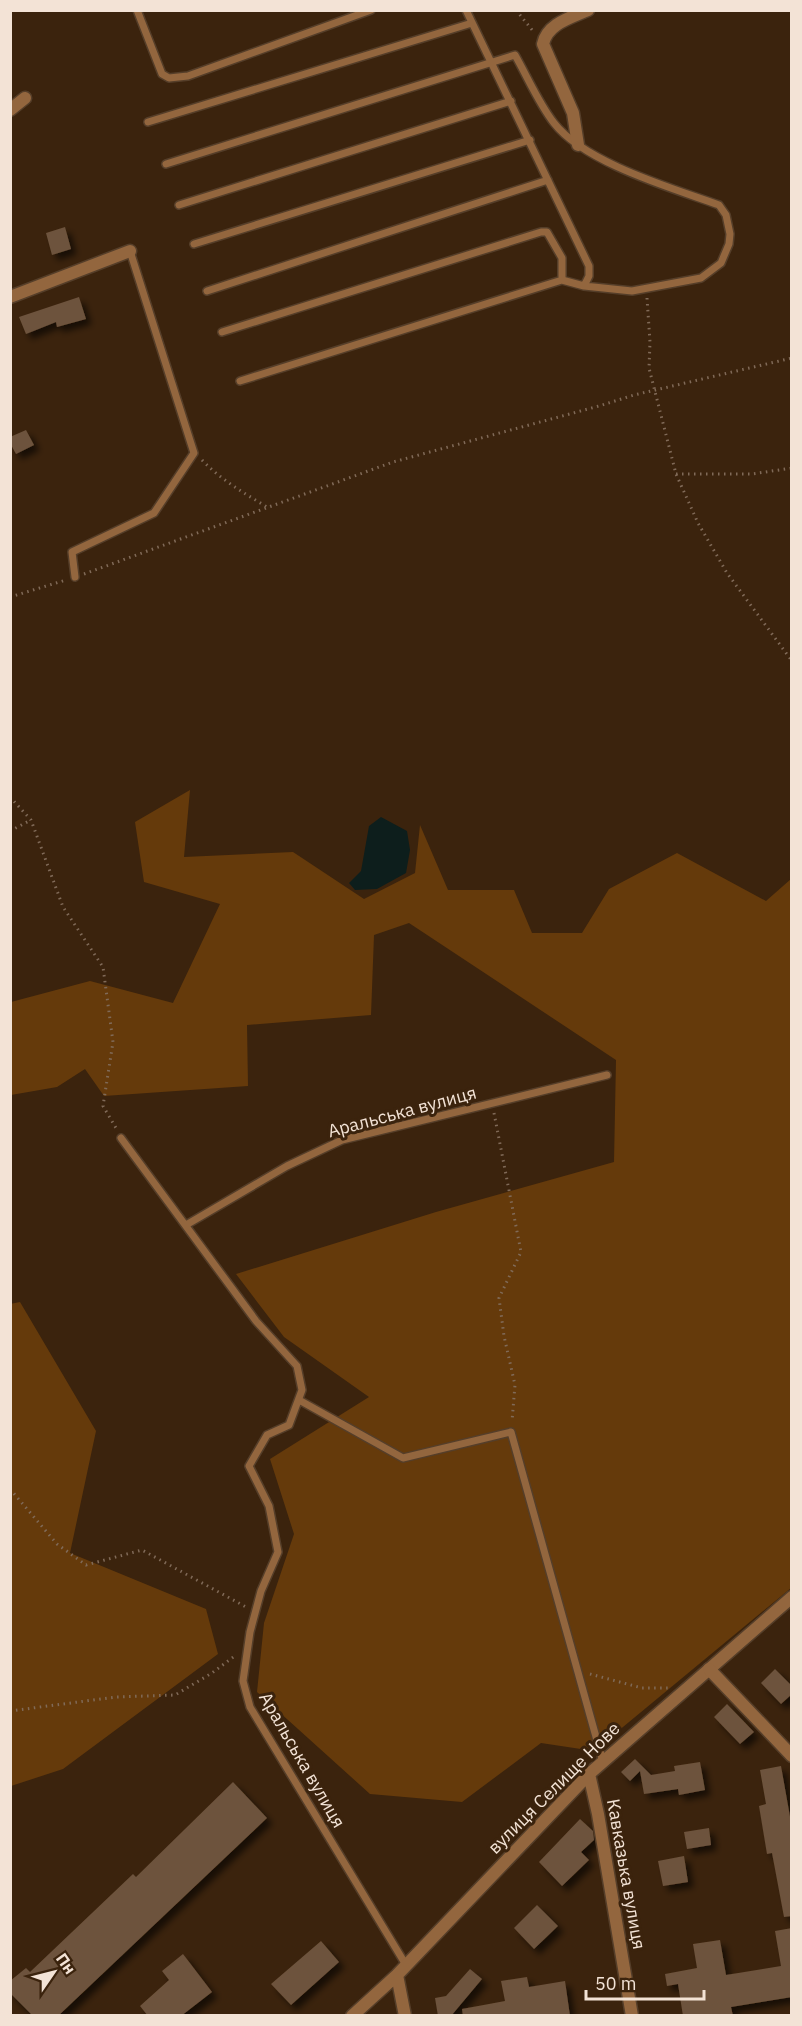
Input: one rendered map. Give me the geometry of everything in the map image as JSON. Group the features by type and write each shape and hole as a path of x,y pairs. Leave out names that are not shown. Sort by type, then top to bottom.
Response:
{"street":[{"path":"578,145 573,113 543,44 545,35 550,29 588,10"},
{"path":"10,110 25,98"},
{"path":"10,297 130,251"},
{"name":"вулиця Селище Нове","path":"352,2016 397,1975 589,1774 792,1597"},
{"path":"709,1669 792,1756"},
{"name":"Кавказька вулиця","path":"589,1774 598,1814 632,2016"},
{"path":"397,1975 405,2016"}],"lane":[{"path":"137,10 162,74 169,78 188,76 371,10"},
{"path":"466,10 589,267 589,276 584,286"},
{"path":"148,122 472,23"},
{"path":"166,164 515,55 555,124 578,145 621,168 719,205 726,215 730,234 729,244 721,263 701,278 632,291 584,286 562,280 240,381"},
{"path":"179,205 511,101"},
{"path":"194,244 530,140"},
{"path":"207,291 548,180"},
{"path":"222,332 541,232 547,232 562,258 562,280"},
{"path":"75,577 72,552 154,513 194,453 130,251"},
{"name":"Аральська вулиця","path":"186,1225 287,1166 342,1140 607,1075"},
{"name":"Аральська вулиця","path":"122,1138 256,1321 297,1366 302,1390 289,1425 267,1435 249,1466 269,1506 278,1552 261,1591 255,1613 243,1681 250,1707 406,1965"},
{"path":"299,1400 403,1458 511,1432 603,1762"}],"path":[{"path":"516,10 543,44"},
{"path":"646,288 650,342 649,368 676,474 698,523 727,573 792,661"},
{"path":"10,597 75,577 393,462 654,391 792,358"},
{"path":"194,453 214,472 240,491 268,507"},
{"path":"676,474 752,474 792,468"},
{"path":"10,797 31,820 63,907 103,967 112,1042 103,1106 122,1138"},
{"path":"10,831 31,820"},
{"path":"492,1103 521,1252 499,1298 504,1336 515,1384 511,1432"},
{"path":"10,1489 57,1544 86,1565 142,1550 255,1613"},
{"path":"10,1711 116,1697 175,1695 212,1673 248,1645"},
{"path":"577,1670 642,1688 688,1687"}],"shaded area":[{"path":"190,790 184,857 293,852 364,899 415,873 420,825 448,890 514,890 532,933 582,933 609,889 677,853 766,901 791,879 791,1588 594,1751 541,1743 462,1802 370,1794 257,1692 264,1623 294,1534 270,1459 369,1397 284,1337 236,1274 436,1212 614,1162 616,1060 409,923 374,935 371,1015 247,1025 248,1086 104,1096 85,1069 57,1087 11,1095 11,1002 90,981 173,1003 220,904 144,882 135,822"},
{"path":"381,817 407,831 410,850 406,873 377,889 355,890 349,883 361,871 369,826"},
{"path":"20,1302 96,1431 70,1553 206,1609 218,1654 63,1769 11,1786 10,1304"}],"building":[{"path":"65,227 71,249 52,255 46,233"},
{"path":"79,297 86,319 57,327 56,322 26,334 19,317"},
{"path":"26,430 34,445 16,454 10,443 10,437"},
{"path":"775,1669 792,1686 792,1694 781,1704 761,1683"},
{"path":"727,1704 754,1732 740,1744 714,1717"},
{"path":"635,1759 651,1775 675,1771 674,1766 700,1762 705,1790 679,1795 678,1789 644,1794 640,1771 630,1781 621,1772"},
{"path":"781,1766 792,1828 792,1916 784,1917 772,1853 767,1854 759,1806 766,1804 760,1770"},
{"path":"233,1782 267,1818 58,2016 33,2016 10,1993 10,1981 26,1968 30,1972 133,1874 136,1877"},
{"path":"580,1819 593,1831 594,1840 581,1852 589,1860 562,1886 539,1862"},
{"path":"709,1828 711,1845 687,1849 684,1832"},
{"path":"684,1856 688,1882 663,1886 658,1861"},
{"path":"537,1905 558,1926 534,1949 514,1928"},
{"path":"792,1928 792,1997 731,2007 733,2016 683,2016 678,1984 667,1986 665,1974 697,1968 693,1944 720,1940 726,1975 781,1966 775,1931"},
{"path":"321,1941 339,1962 291,2005 271,1984"},
{"path":"183,1954 212,1992 181,2016 148,2016 140,2006 169,1980 162,1971"},
{"path":"470,1969 482,1979 451,2016 438,2016 435,1998 446,1996"},
{"path":"527,1977 529,1987 565,1981 570,2016 463,2016 462,2009 505,2001 501,1981"}]}
